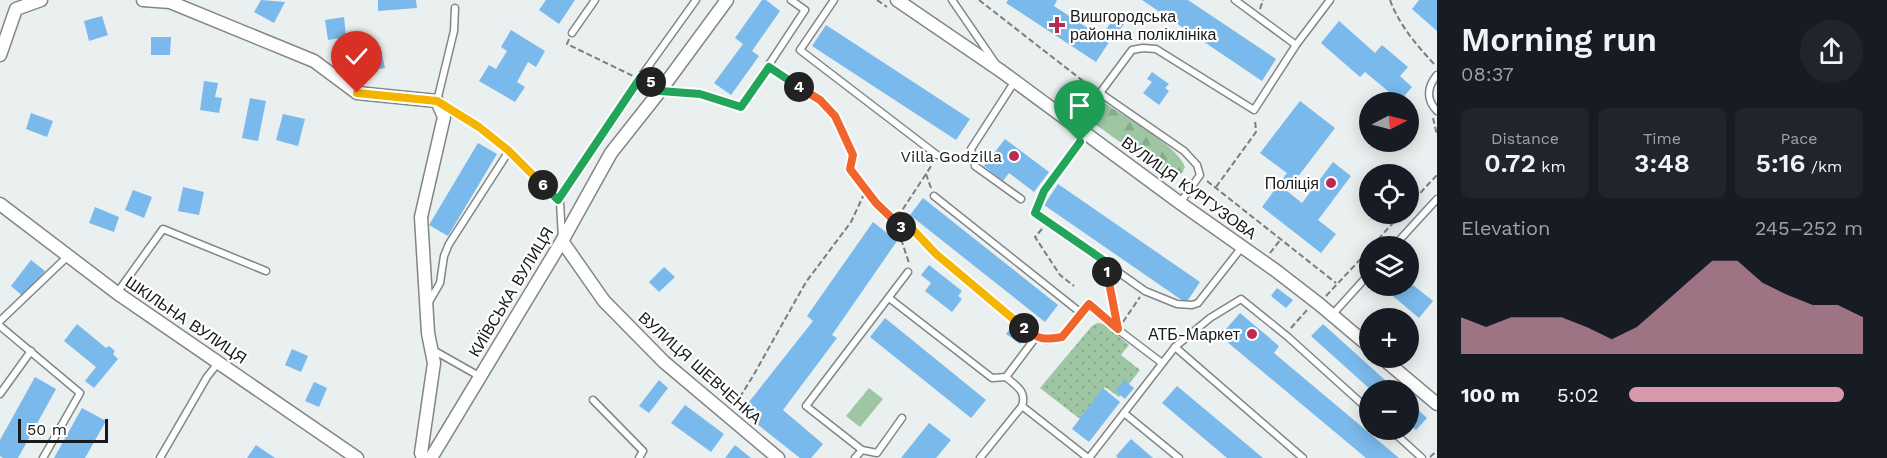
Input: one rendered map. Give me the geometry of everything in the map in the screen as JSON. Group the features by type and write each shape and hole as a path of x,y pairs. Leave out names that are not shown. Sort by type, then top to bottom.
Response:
{"street":[{"path":"0,55 15,9 41,0"},
{"path":"143,0 170,2 314,61 357,93 437,101 444,117 422,217 426,307 430,349 434,363 421,453 423,458"},
{"name":"КИЇВСЬКА ВУЛИЦЯ","path":"431,458 562,241 611,153 727,0"},
{"name":"ВУЛИЦЯ КУРГУЗОВА","path":"897,0 1001,71 1242,246 1359,338"},
{"name":"ШКІЛЬНА ВУЛИЦЯ","path":"0,204 117,293 357,458"},
{"name":"ВУЛИЦЯ ШЕВЧЕНКА","path":"562,241 604,301 664,362 778,458"},
{"path":"1394,368 1437,404"}],"lane":[{"path":"573,32 595,0"},
{"path":"558,200 696,0"},
{"path":"660,91 700,94 741,107 805,10 791,0"},
{"path":"834,0 800,50 937,155"},
{"path":"952,0 1001,71"},
{"path":"1235,0 1296,45"},
{"path":"1180,203 1200,175 1197,165 1184,151 1100,93 1132,50 1156,49 1254,110 1296,45 1330,0"},
{"path":"437,101 454,32 455,8"},
{"path":"769,67 820,100 835,116 853,155 850,169"},
{"path":"1437,75 1430,87 1429,96 1430,104 1437,111"},
{"path":"1015,81 971,149 975,166 1021,199"},
{"path":"426,307 440,283 444,256 449,244 509,151 558,200 562,241"},
{"path":"934,196 1081,313"},
{"path":"1403,236 1437,199"},
{"path":"1035,213 1145,291 1177,304 1198,303 1242,246"},
{"path":"117,293 163,229 266,271"},
{"path":"0,321 68,257"},
{"path":"902,418 877,453 862,450 806,406 908,272"},
{"path":"1332,315 1359,285"},
{"path":"889,298 992,378 1006,377 1023,391 1022,406 980,458"},
{"path":"1022,406 1088,458 1175,347 1210,318 1240,299 1286,335 1359,401"},
{"path":"1006,377 1035,337 1046,339 1062,337 1089,304 1162,363"},
{"path":"0,326 80,393 43,458"},
{"path":"1175,347 1303,458"},
{"path":"430,349 480,376"},
{"path":"0,394 31,351"},
{"path":"160,458 207,377 218,363"},
{"path":"592,400 644,452 639,458"},
{"path":"1124,413 1179,458"},
{"path":"1402,440 1422,458"},
{"path":"855,458 862,450"}],"path":[{"path":"979,0 1100,93"},
{"path":"1390,0 1419,49 1437,68"},
{"path":"573,32 567,44 640,78"},
{"path":"1074,95 1084,82"},
{"path":"437,101 479,127 509,151"},
{"path":"1215,188 1256,132 1254,110"},
{"path":"1035,213 1044,191 1080,142"},
{"path":"908,272 909,262 902,242 899,215 937,155"},
{"path":"850,169 866,190 901,227"},
{"path":"926,174 934,196"},
{"path":"1200,175 1336,283"},
{"path":"1419,194 1437,175"},
{"path":"726,415 734,407 753,376 806,282 851,222 866,190"},
{"path":"899,215 936,254 1035,337"},
{"path":"1047,222 1035,237 1060,275 1074,286"},
{"path":"1382,236 1392,224"},
{"path":"1326,296 1359,260"},
{"path":"1106,262 1118,329"},
{"path":"1118,329 1145,291"},
{"path":"1286,335 1309,308"},
{"path":"1429,458 1437,451"}],"green space":[{"path":"1091,98 1100,100 1160,140 1180,159 1185,167 1182,173 1176,177 1165,175 1087,118 1084,109"},
{"path":"1097,323 1105,324 1129,345 1121,355 1140,370 1119,397 1105,387 1080,419 1040,388"},
{"path":"869,388 883,399 860,427 846,416"}],"building":[{"path":"261,0 285,2 274,23 254,12"},
{"path":"378,0 416,0 417,8 378,11"},
{"path":"546,0 575,0 559,24 539,10"},
{"path":"762,0 766,0 780,11 752,51 759,56 731,95 714,83 743,44 735,38"},
{"path":"1008,0 1057,0 1054,6 1109,42 1096,62 1006,3"},
{"path":"1142,0 1188,0 1276,59 1262,81"},
{"path":"1419,0 1437,0 1437,31 1412,9"},
{"path":"102,16 108,35 89,41 84,21"},
{"path":"344,17 346,37 328,40 325,20"},
{"path":"1115,17 1124,24 1113,39 1104,32"},
{"path":"1339,21 1375,53 1382,45 1408,67 1400,76 1412,87 1408,92 1389,92 1365,72 1360,77 1321,43"},
{"path":"826,25 970,119 956,140 812,46"},
{"path":"511,30 545,51 536,67 528,62 517,82 525,87 515,102 479,81 489,65 496,69 507,51 501,47"},
{"path":"151,37 171,37 170,55 151,55"},
{"path":"380,46 385,68 368,71 363,49"},
{"path":"1152,72 1169,84 1165,88 1169,91 1159,105 1143,93 1152,82 1147,79"},
{"path":"204,81 218,83 215,97 222,98 219,113 200,110"},
{"path":"250,98 266,101 258,141 242,138"},
{"name":"Поліція","path":"1300,101 1335,128 1287,191 1302,203 1333,162 1351,176 1318,220 1336,234 1321,253 1262,207 1287,173 1260,153"},
{"path":"31,113 53,121 47,137 26,129"},
{"path":"283,114 305,119 298,146 276,140"},
{"path":"1005,139 1049,172 1034,192 1009,173 1003,181 984,166"},
{"path":"478,143 497,154 448,236 429,225"},
{"path":"1058,184 1200,282 1186,303 1044,205"},
{"path":"183,187 204,192 199,215 178,211"},
{"path":"133,190 152,197 144,218 125,210"},
{"path":"923,198 1058,305 1045,322 910,215"},
{"path":"95,207 119,217 114,232 89,223"},
{"path":"873,222 897,241 832,335 837,338 783,410 823,444 811,458 800,458 747,416 745,407 813,321 807,316"},
{"path":"31,260 45,271 24,297 11,286"},
{"path":"929,265 962,291 958,296 962,299 952,312 925,291 931,283 921,275"},
{"path":"664,267 675,277 659,292 649,282"},
{"path":"1277,288 1293,300 1286,308 1271,296"},
{"path":"1419,290 1433,301 1419,318 1419,308 1407,308 1393,296 1419,296"},
{"path":"1240,313 1279,346 1274,353 1359,424 1359,440 1378,440 1399,458 1366,458 1220,336"},
{"path":"885,318 986,400 971,418 870,337"},
{"path":"77,324 106,348 109,346 115,351 113,354 118,359 94,388 85,381 96,367 64,341"},
{"path":"1323,324 1359,357 1359,368 1372,368 1385,380 1360,380 1311,336"},
{"path":"1013,325 1026,336 1020,344 1006,334"},
{"path":"292,349 308,356 301,372 285,365"},
{"path":"35,377 56,389 18,458 3,458 0,456 0,440"},
{"path":"659,380 668,388 649,413 639,406"},
{"path":"1124,380 1134,388 1125,399 1115,391"},
{"path":"314,382 327,388 319,407 305,401"},
{"path":"1177,386 1263,458 1227,458 1162,403"},
{"path":"1103,388 1120,402 1089,442 1072,429"},
{"path":"685,405 724,434 711,452 671,423"},
{"path":"82,408 106,421 85,458 54,458"},
{"path":"1419,411 1427,418 1419,427"},
{"path":"929,423 951,440 936,458 901,458"},
{"path":"1131,439 1153,458 1118,458 1116,456"},
{"path":"256,445 275,458 247,458"},
{"path":"735,445 751,458 725,458"}],"place":[{"name":"Вишгородська районна поліклініка","path":"1057,25"},
{"name":"Villa Godzilla","path":"1014,156"},
{"name":"Поліція","path":"1331,183"},
{"name":"АТБ-Маркет","path":"1252,334"}],"route":[{"path":"357,93 437,101 479,127 509,151 558,200 640,78 650,81 660,91 700,94 741,107 769,67 820,100 835,116 853,155 850,169 876,203 901,227 899,215 936,254 1035,337 1046,339 1062,337 1089,304 1118,329 1106,262 1035,213 1044,191 1080,142"}]}
